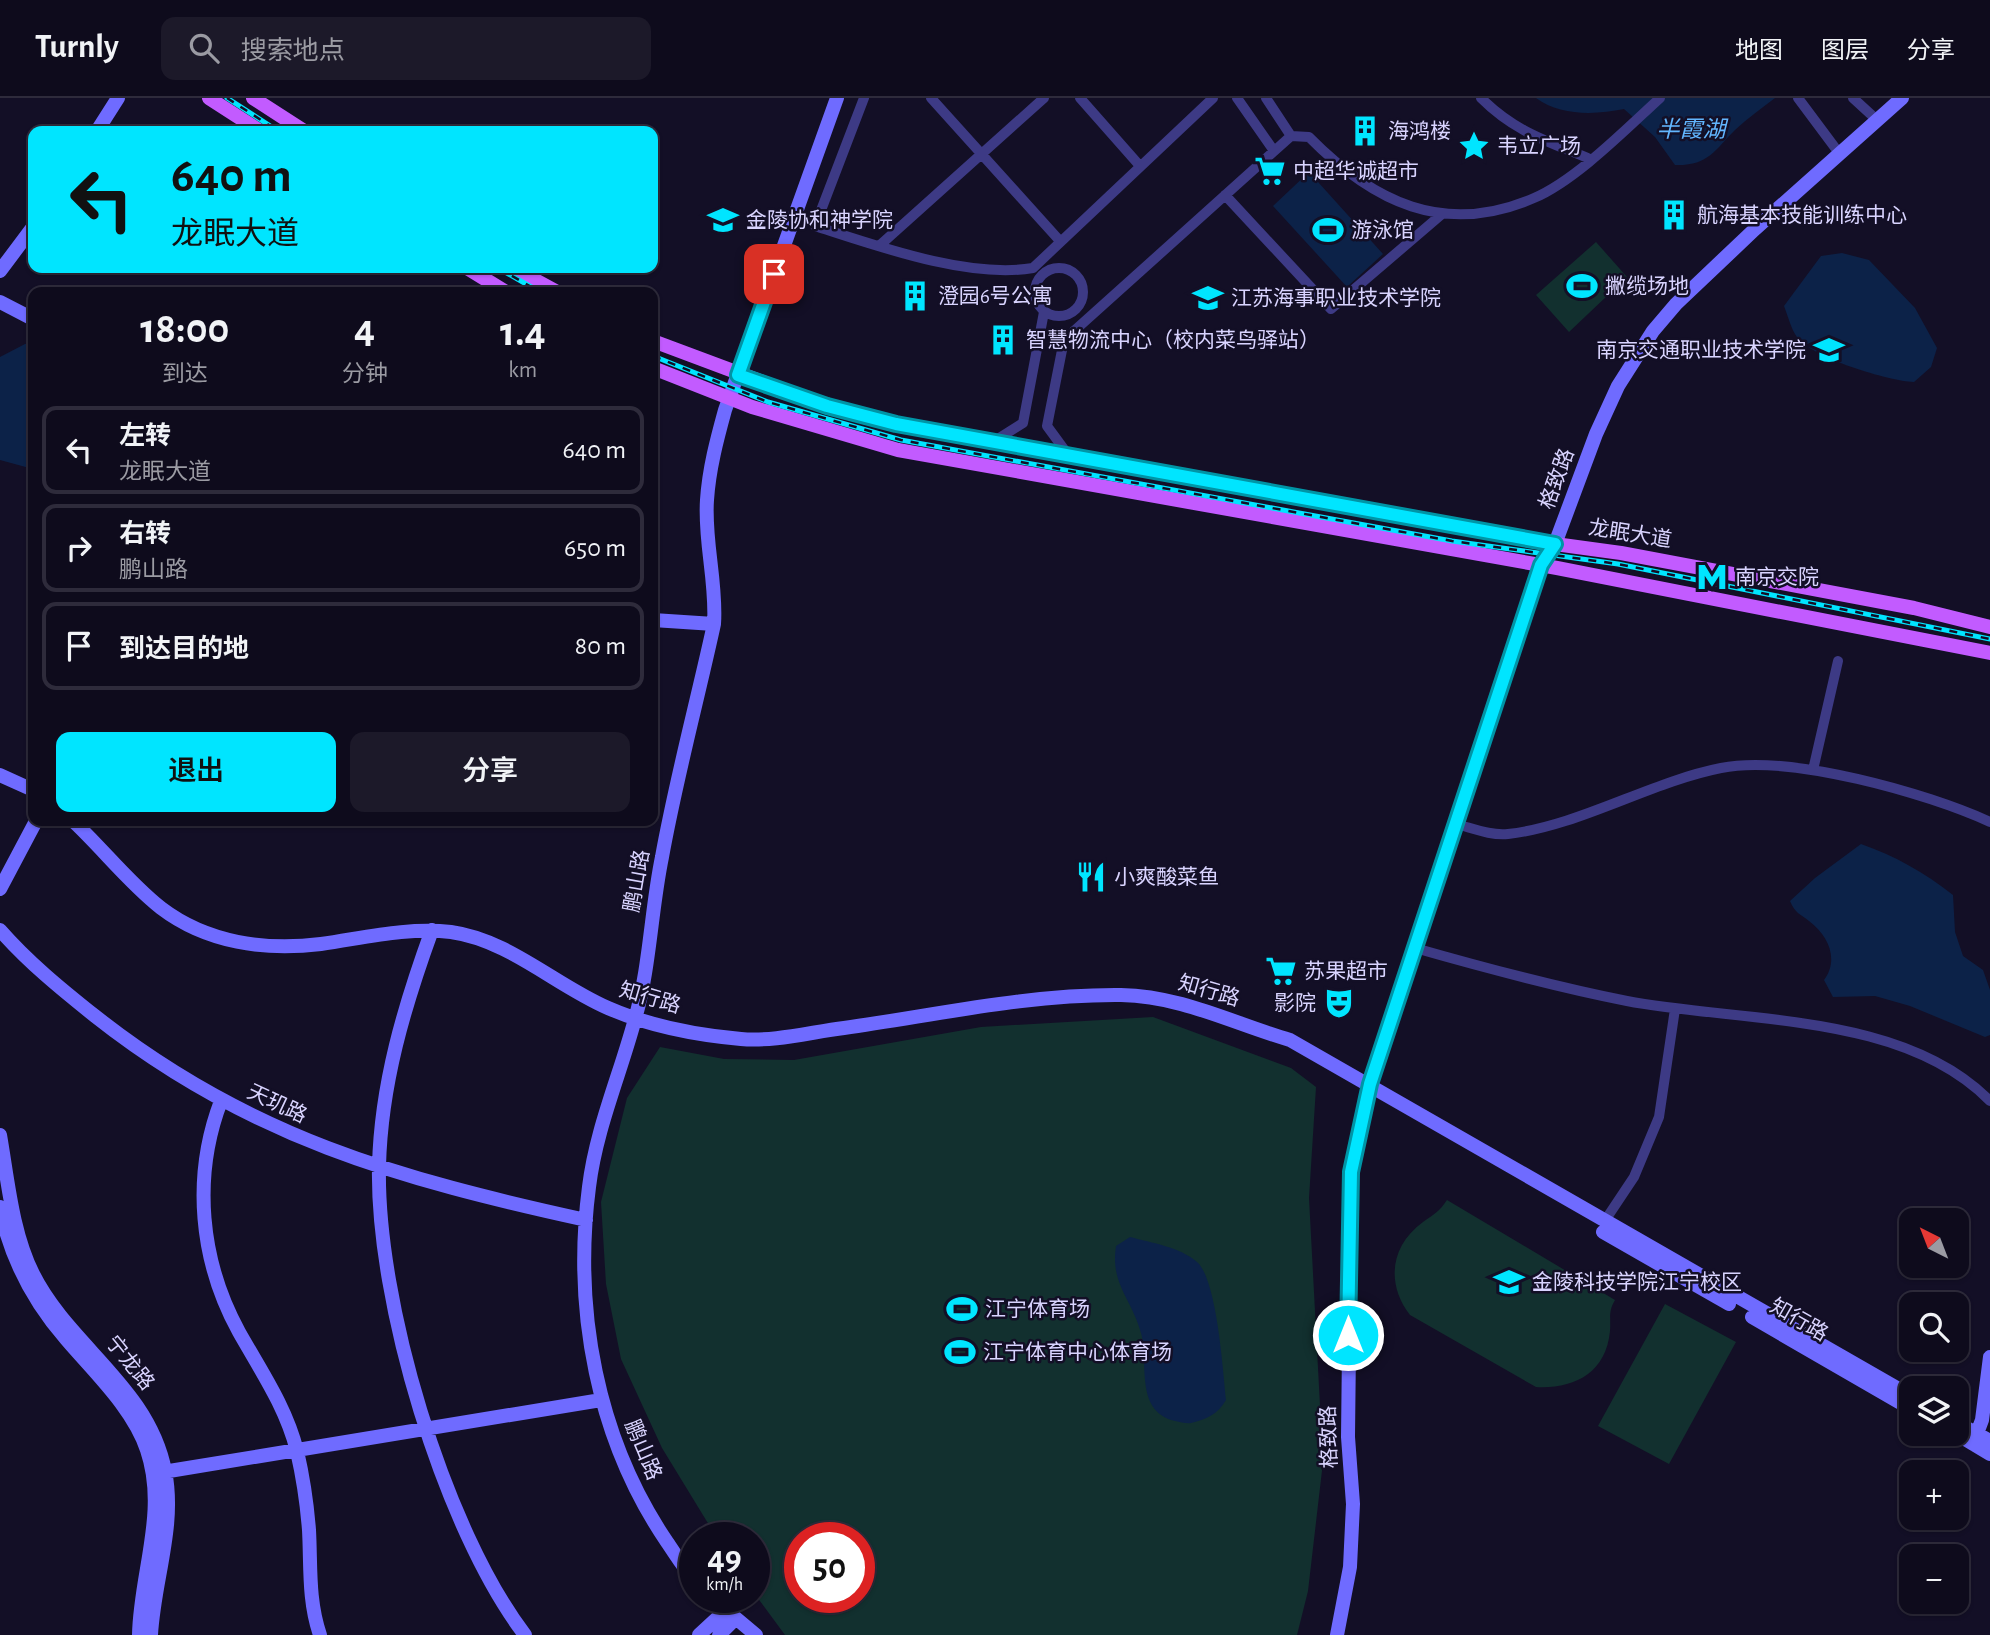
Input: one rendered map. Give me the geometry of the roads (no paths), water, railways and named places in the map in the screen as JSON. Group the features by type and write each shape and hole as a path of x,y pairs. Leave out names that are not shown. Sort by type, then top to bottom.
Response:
{"main road":[{"path":"209,98 252,126"},
{"path":"253,98 296,126"},
{"path":"475,273 498,287"},
{"path":"522,273 548,287"},
{"name":"龙眠大道","path":"658,343 738,375 850,412 993,442 1555,544 1621,553 1914,608 1990,627"},
{"path":"658,370 729,399 827,431 898,450 1541,565 1990,653"}],"street":[{"path":"100,126 118,98"},
{"name":"鹏山路","path":"679,1558 655,1524 629,1477 601,1400 588,1323 586,1220 589,1187 599,1132 635,1018 662,856 714,624 716,592 707,502 713,455 729,399 837,98"},
{"path":"864,98 815,226 878,246 973,269 1037,272 1061,267 1075,273 1083,287 1083,296 1075,311 1060,317 1044,312 1035,299 1037,272 1060,241 1213,98"},
{"path":"931,98 1060,241"},
{"path":"878,246 1044,98"},
{"path":"1080,98 1140,166"},
{"path":"1237,98 1273,151"},
{"path":"1266,98 1291,136"},
{"path":"1481,98 1525,134 1536,135 1590,159"},
{"path":"1069,456 1047,426 1064,340 1291,136 1308,137 1340,169 1378,194 1413,209 1442,215 1493,211 1536,197 1590,159 1660,98"},
{"path":"1798,98 1839,153"},
{"path":"1853,98 1877,120"},
{"name":"格致路","path":"1337,1635 1349,1567 1353,1504 1348,1437 1351,1172 1369,1090 1541,565 1555,544 1596,434 1618,386 1653,331 1735,247 1902,98"},
{"path":"1225,195 1331,309 1442,215"},
{"path":"0,271 5,253 28,232"},
{"path":"0,302 28,316"},
{"path":"1075,311 1085,321"},
{"path":"993,442 1023,423 1044,312"},
{"path":"658,620 714,624"},
{"path":"1813,770 1838,661"},
{"path":"1456,824 1505,834 1556,822 1689,775 1724,767 1758,764 1813,770 1962,809 1990,822"},
{"path":"0,775 28,788"},
{"path":"0,889 33,826"},
{"name":"知行路","path":"78,826 163,909 201,931 232,941 285,948 432,930 478,939 606,1008 635,1018 745,1040 1064,996 1126,995 1210,1011 1269,1033 1286,1048 1369,1090 1899,1389"},
{"name":"天玑路","path":"0,930 36,967 108,1026 146,1055 221,1101 332,1152 430,1184 586,1220"},
{"path":"432,930 392,1056 379,1167 384,1244 394,1298 427,1428 482,1569 525,1635"},
{"path":"1415,948 1513,975 1675,1009 1755,1017 1881,1039 1937,1060 1969,1080 1990,1101"},
{"path":"1604,1222 1634,1177 1659,1117 1675,1009"},
{"name":"知行路","path":"1369,1090 1899,1402"},
{"path":"221,1101 212,1124 204,1185 203,1219 208,1249 226,1305 272,1387 296,1450 306,1500 312,1608 320,1635"},
{"name":"宁龙路","path":"0,1135 17,1228 33,1274 48,1297 141,1410 157,1442 166,1538 155,1592 151,1635"},
{"name":"宁龙路","path":"0,1207 13,1255 32,1292 50,1320 122,1408 159,1472 155,1528 139,1611 139,1635"},
{"path":"1990,1357 1981,1440 1990,1454"},
{"path":"159,1472 601,1400"},
{"path":"699,1635 730,1615"},
{"path":"719,1635 730,1615"},
{"path":"730,1615 756,1635"}],"water":[{"name":"半霞湖","path":"1536,98 1775,98 1740,126 1710,156 1695,163 1675,165 1655,137 1624,109 1601,112 1567,111"},
{"name":"游泳馆","path":"1309,172 1383,254 1347,287 1273,206"},
{"path":"1842,253 1869,260 1915,308 1937,348 1931,367 1914,382 1870,373 1834,360 1805,345 1795,334 1784,306 1821,256"},
{"path":"28,344 28,468 0,460 0,357"},
{"path":"1861,844 1909,865 1953,895 1955,932 1963,956 1983,970 1990,990 1990,1035 1985,1037 1910,1006 1875,996 1833,997 1824,980 1831,964 1830,949 1822,934 1796,911 1790,901 1815,878"},
{"path":"1130,1237 1165,1246 1190,1257 1204,1272 1210,1287 1218,1327 1226,1400 1216,1412 1202,1420 1185,1423 1162,1416 1148,1397 1141,1333 1116,1271 1116,1246"}],"railway":[{"path":"227,98 270,126"},
{"path":"507,273 531,287"},
{"path":"658,358 768,402 901,440 1452,541 1618,564 1990,639"}],"place":[{"name":"海鸿楼","path":"1365,131"},
{"name":"韦立广场","path":"1474,146"},
{"name":"中超华诚超市","path":"1270,171"},
{"name":"航海基本技能训练中心","path":"1674,215"},
{"name":"金陵协和神学院","path":"723,220"},
{"name":"游泳馆","path":"1328,230"},
{"name":"撇缆场地","path":"1582,286"},
{"name":"澄园6号公寓","path":"915,296"},
{"name":"江苏海事职业技术学院","path":"1208,298"},
{"name":"智慧物流中心（校内菜鸟驿站）","path":"1003,340"},
{"name":"南京交通职业技术学院","path":"1829,350"},
{"name":"南京交院","path":"1712,577"},
{"name":"小爽酸菜鱼","path":"1091,877"},
{"name":"苏果超市","path":"1281,971"},
{"name":"影院","path":"1339,1003"},
{"name":"金陵科技学院江宁校区","path":"1509,1282"},
{"name":"江宁体育场","path":"962,1309"},
{"name":"江宁体育中心体育场","path":"960,1352"}]}
